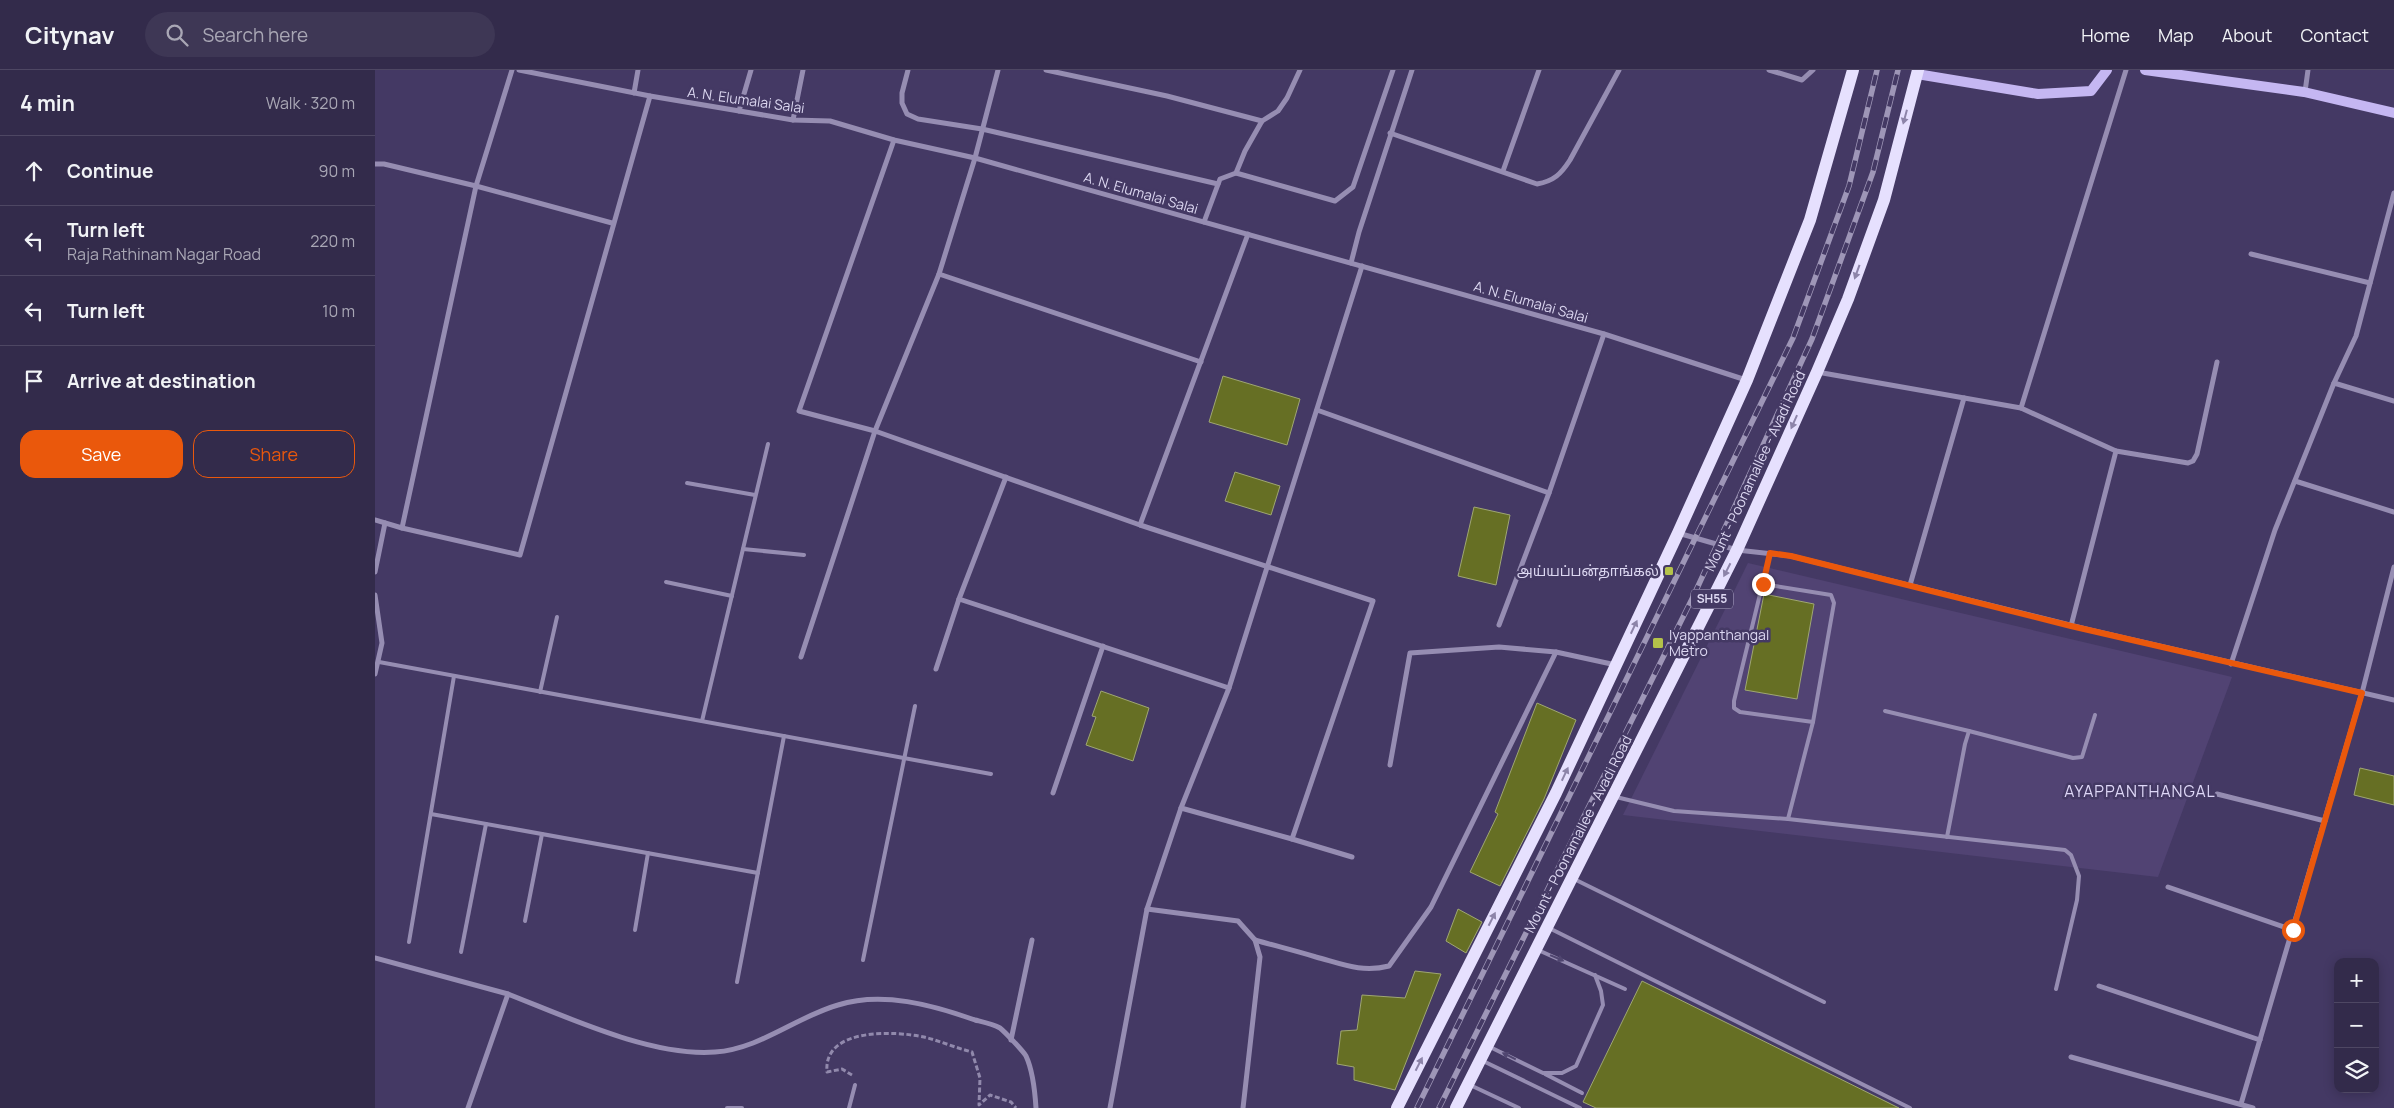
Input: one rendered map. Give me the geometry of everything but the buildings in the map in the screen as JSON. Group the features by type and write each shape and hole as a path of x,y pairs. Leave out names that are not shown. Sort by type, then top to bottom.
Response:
{"main road":[{"path":"1397,1108 1556,793 1678,533 1747,380 1810,220 1853,70"},
{"name":"Mount - Poonamallee - Avadi Road","path":"1457,1108 1737,550 1817,372 1848,299 1884,200 1917,72"}],"street":[{"path":"402,528 476,186 512,70"},
{"name":"A. N. Elumalai Salai","path":"519,70 650,96 793,120 829,121 894,140 975,158 1604,334 1747,380"},
{"path":"634,93 638,70"},
{"path":"739,111 751,70"},
{"path":"793,120 803,70"},
{"path":"908,70 902,93 902,104 907,114 919,119 982,129 1217,184"},
{"path":"801,657 875,431 939,274 975,158 998,70"},
{"path":"1046,70 1167,96 1262,121"},
{"path":"1236,173 1245,151 1262,121 1279,111 1300,70"},
{"path":"1204,222 1220,179 1236,173 1335,201 1343,197 1353,187 1393,70"},
{"path":"1351,263 1353,249 1412,70"},
{"path":"1503,171 1539,70"},
{"path":"1390,134 1537,184 1552,182 1570,160 1619,70"},
{"path":"1769,70 1802,80 1813,70"},
{"path":"1917,72 2037,94 2091,91 2107,70"},
{"path":"2021,408 2126,70"},
{"path":"2145,70 2305,92 2394,113"},
{"path":"2305,92 2308,70"},
{"path":"375,520 519,555 612,223 650,96"},
{"path":"894,140 799,411 875,431 1140,525 1373,601 1292,838"},
{"path":"375,164 384,164 476,186 612,223"},
{"path":"2231,664 2272,539 2334,383 2356,336 2394,193"},
{"path":"1140,525 1248,234"},
{"path":"2251,254 2370,283"},
{"path":"1110,1108 1147,909 1181,808 1229,688 1362,266"},
{"path":"939,274 1201,362"},
{"path":"1499,625 1549,493 1604,334"},
{"path":"1817,372 2021,408 2116,451 2183,463 2193,461 2197,454 2217,362"},
{"path":"2334,383 2394,400"},
{"path":"1910,586 1963,398"},
{"path":"1317,410 1549,493"},
{"path":"2071,626 2116,451"},
{"path":"936,669 959,599 1005,477"},
{"path":"2295,481 2394,512"},
{"path":"375,572 385,523"},
{"path":"1678,533 1737,550 1791,556 2071,626 2394,700"},
{"path":"2241,1104 2362,693 2394,567"},
{"path":"375,595 382,643 375,674"},
{"path":"959,599 1229,688"},
{"path":"1053,793 1103,646"},
{"path":"1390,764 1410,653 1499,647 1556,652 1616,665"},
{"path":"1255,940 1344,966 1360,969 1389,966 1431,907 1556,652"},
{"path":"2217,794 2325,821"},
{"path":"1181,808 1352,856"},
{"path":"2168,887 2293,930"},
{"path":"1147,909 1238,921 1255,940 1260,957 1243,1108"},
{"path":"1011,1040 1032,940"},
{"path":"375,958 508,994 625,1038 667,1049 715,1052 759,1041 800,1020 838,1005 870,999 900,1001 961,1015 1001,1029 1026,1056 1034,1089 1036,1108"},
{"path":"2099,986 2260,1040"},
{"path":"468,1108 508,994"},
{"path":"2071,1057 2253,1108"}],"lane":[{"path":"702,722 768,444"},
{"path":"687,484 755,495"},
{"path":"743,549 804,555"},
{"path":"1770,553 1734,701 1734,708 1740,712 1813,722"},
{"path":"666,582 732,596"},
{"path":"1763,584 1831,595 1834,603 1813,722 1788,819"},
{"path":"540,692 557,617"},
{"path":"377,662 991,774"},
{"path":"409,942 454,676"},
{"path":"863,960 915,706"},
{"path":"1885,711 2073,758 2082,757 2095,715"},
{"path":"1947,837 1969,731"},
{"path":"737,982 784,736"},
{"path":"1613,796 1674,811 1788,819 2065,850 2071,855 2079,876 2077,900 2055,990"},
{"path":"431,814 758,873"},
{"path":"461,952 486,824"},
{"path":"525,921 542,834"},
{"path":"635,930 648,853"},
{"path":"1572,878 1824,1002"},
{"path":"1547,927 1910,1108"},
{"path":"1536,949 1625,989"},
{"path":"1543,1073 1562,1073 1576,1066 1603,1005 1595,976"},
{"path":"1488,1046 1583,1092"},
{"path":"1481,1060 1580,1108"},
{"path":"1468,1084 1519,1108"},
{"path":"849,1108 855,1085"},
{"path":"727,1108 742,1108"}],"path":[{"path":"827,1072 826,1061 833,1049 843,1040 869,1034 923,1037 972,1052 980,1078 979,1105 990,1096 1011,1102 1016,1108"}],"shaded area":[{"path":"1748,563 2232,677 2158,877 1623,815"}],"railway":[{"path":"1417,1108 1793,338 1849,186 1877,70"},
{"path":"1439,1108 1693,597 1812,339 1873,172 1898,70"}],"place":[{"name":"அய்யப்பன்தாங்கல்","path":"1669,571"},
{"name":"Iyappanthangal Metro","path":"1658,643"}],"district":[{"name":"AYAPPANTHANGAL","path":"2140,791"}],"route":[{"path":"1763,584 1770,553 1791,556 2071,626 2362,693 2293,930"}]}
